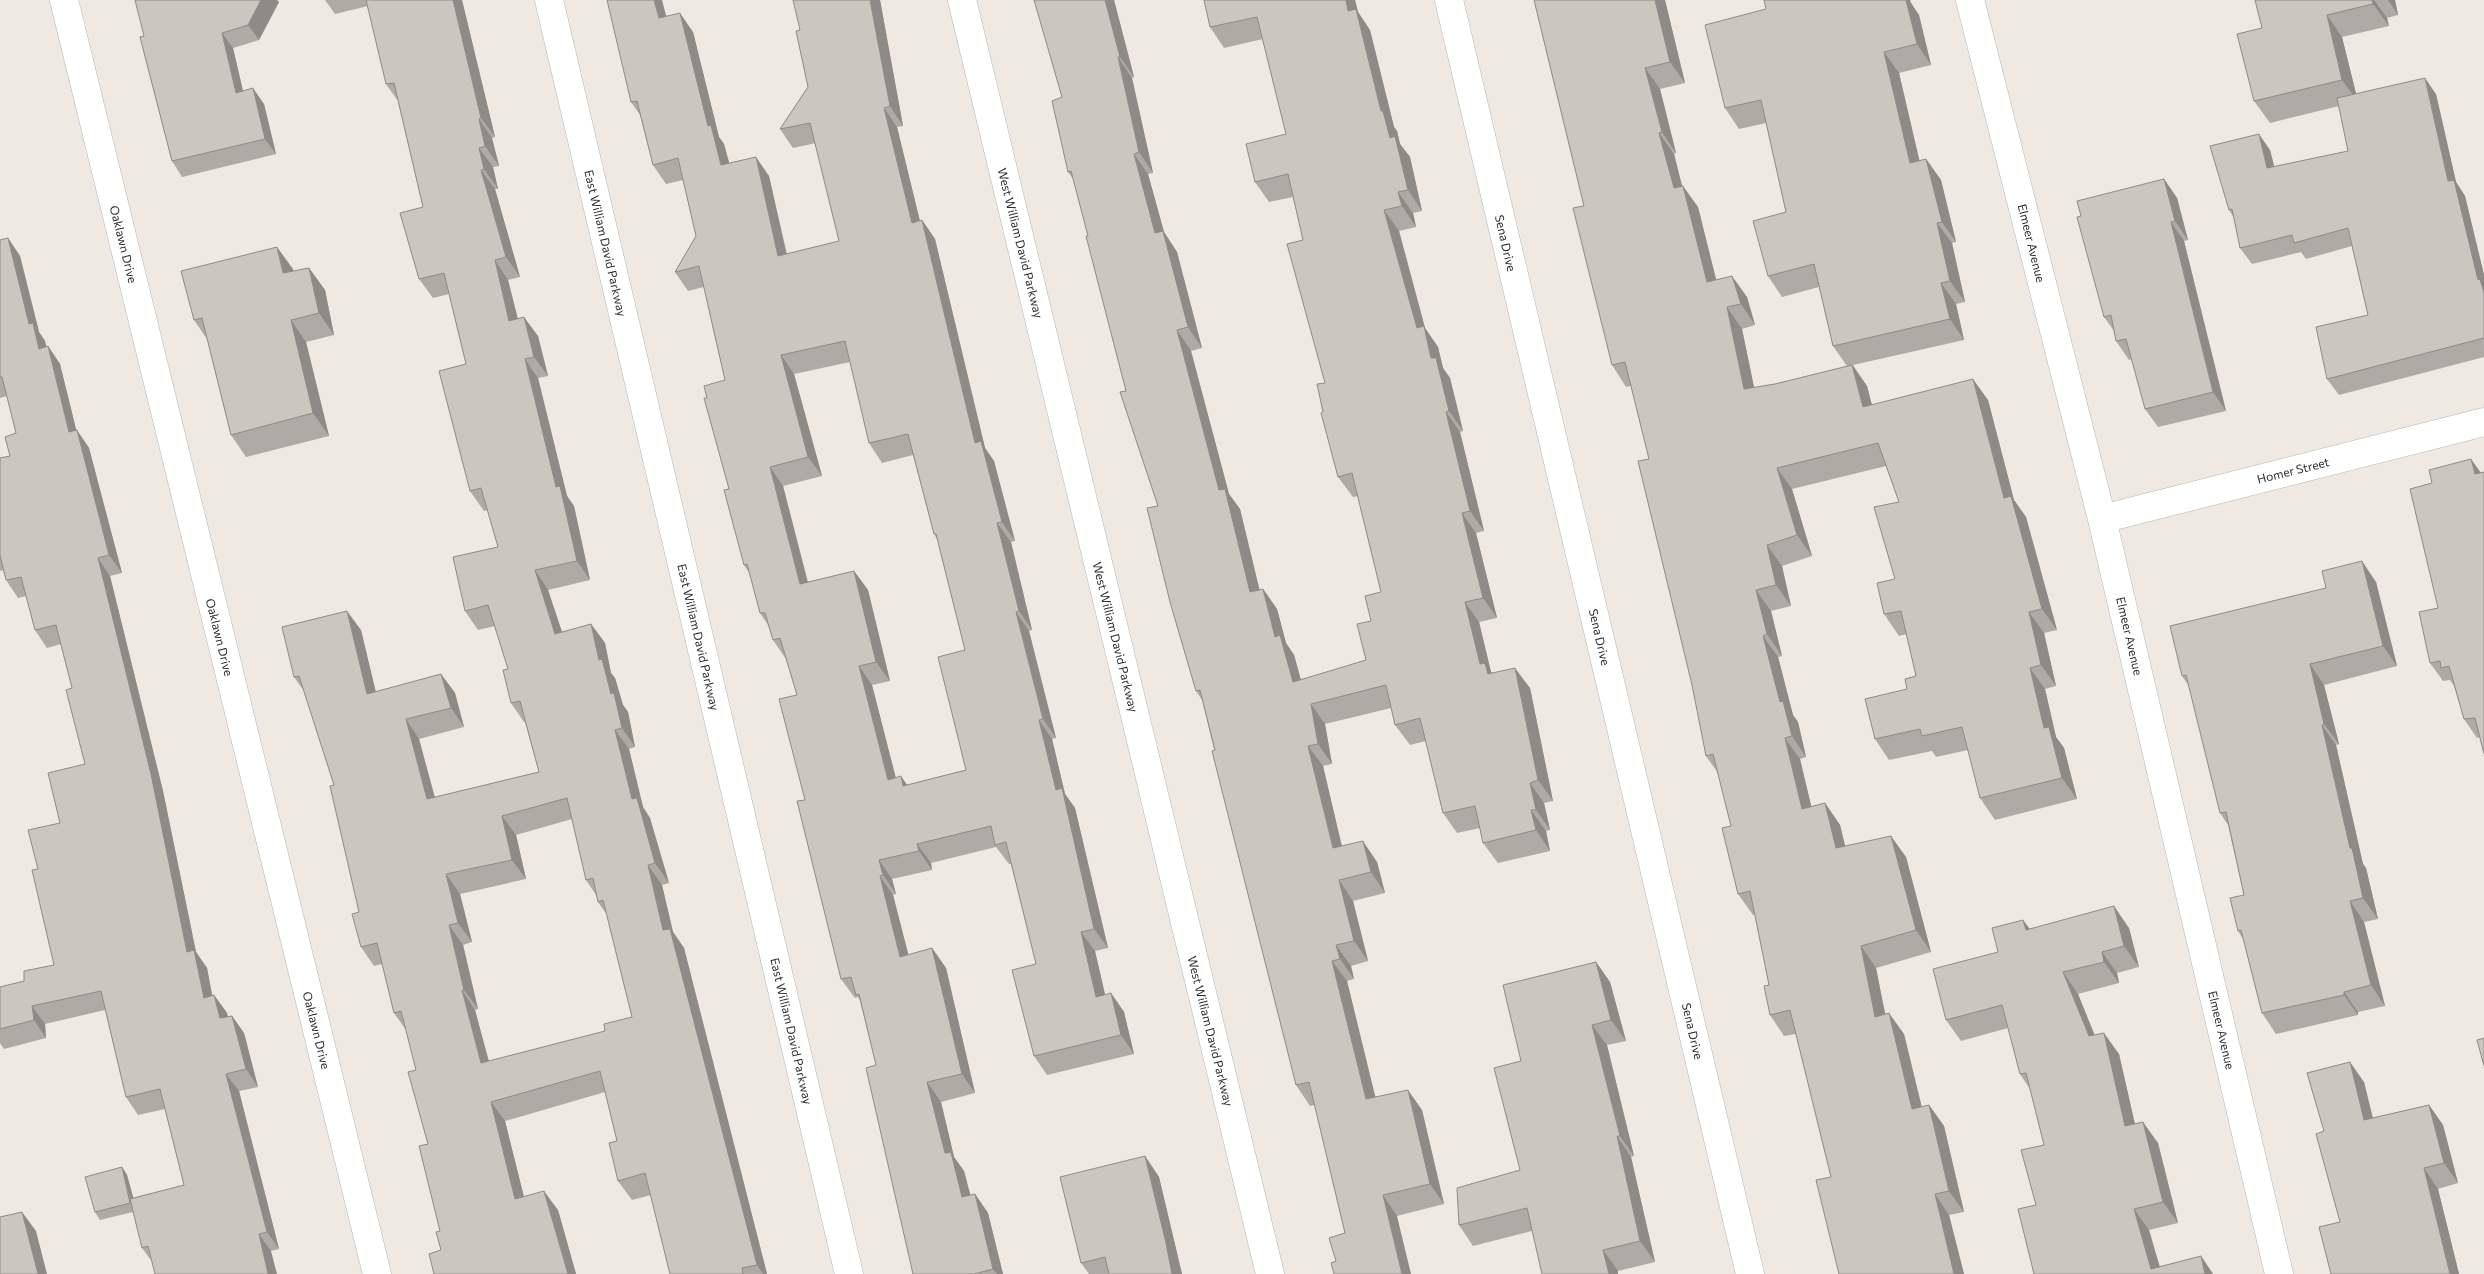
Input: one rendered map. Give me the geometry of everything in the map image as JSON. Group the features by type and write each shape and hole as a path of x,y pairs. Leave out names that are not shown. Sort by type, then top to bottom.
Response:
{"street":[{"name":"Oaklawn Drive","path":"64,0 377,1274"},
{"name":"East William David Parkway","path":"549,0 849,1274"},
{"name":"West William David Parkway","path":"962,0 1270,1274"},
{"name":"Sena Drive","path":"1449,0 1750,1274"},
{"name":"Elmeer Avenue","path":"1970,0 2102,519 2279,1274"},
{"name":"Homer Street","path":"2102,519 2484,422"}],"building":[{"path":"135,0 261,0 248,25 222,33 236,93 253,88 265,139 172,161 140,37 144,36"},
{"path":"366,0 453,0 481,118 479,119 485,146 479,148 484,169 481,170 506,257 495,260 509,321 524,317 534,357 525,359 556,487 560,486 577,561 535,570 555,634 591,624 599,660 602,659 611,694 614,693 622,728 615,730 632,799 637,798 655,863 648,865 663,930 670,929 757,1265 742,1268 743,1274 670,1274 645,1173 618,1181 609,1143 617,1141 600,1071 491,1102 515,1199 544,1191 568,1274 434,1274 429,1254 441,1250 436,1232 440,1231 419,1146 428,1144 408,1072 416,1070 401,1011 394,1013 377,943 361,947 352,914 359,912 330,786 334,785 299,676 294,677 282,627 347,611 367,694 441,674 451,708 406,719 427,799 539,772 520,701 511,703 503,670 508,669 488,605 465,611 453,557 498,547 481,488 470,491 439,371 466,364 444,273 419,279 400,213 423,207 394,83 386,84","holes":["567,798 586,880 593,878 598,902 603,900 632,1017 604,1024 605,1031 481,1063 462,990 464,990 449,925 458,923 446,874 512,860 502,816"]},
{"path":"607,0 654,0 659,18 680,13 708,126 711,125 721,165 756,157 778,256 839,241 810,123 780,129 808,87 796,31 800,30 793,0 870,0 890,106 884,108 912,223 922,220 975,443 981,441 1002,522 997,523 1019,611 1016,612 1043,719 1039,720 1056,790 1062,788 1094,929 1081,932 1096,997 1111,993 1121,1035 1034,1056 1012,970 1036,964 1006,842 995,845 991,826 917,844 919,851 879,860 883,875 880,876 900,957 932,948 962,1074 927,1082 945,1153 951,1152 962,1197 975,1194 993,1269 974,1274 913,1274 866,1068 876,1065 859,994 856,995 851,977 841,979 797,801 805,800 779,699 797,695 780,638 773,640 765,613 760,613 747,564 744,565 724,490 729,489 704,398 707,398 704,386 725,380 699,266 675,272 696,236 678,158 653,165 637,101 631,102","holes":["845,341 869,443 908,434 934,534 936,534 965,650 938,657 966,770 903,786 901,776 888,780 859,666 876,662 854,571 800,584 770,467 808,457 781,355"]},
{"path":"1034,0 1105,0 1120,57 1118,57 1139,152 1134,154 1155,233 1163,231 1188,327 1177,330 1219,490 1225,489 1250,592 1263,589 1275,637 1280,635 1293,682 1366,660 1357,624 1371,621 1365,596 1381,592 1352,473 1338,477 1321,413 1323,412 1317,384 1325,383 1287,244 1303,240 1288,174 1255,182 1246,144 1286,134 1257,17 1210,27 1204,0 1346,0 1348,11 1356,9 1381,111 1383,111 1390,138 1395,136 1408,190 1398,192 1402,206 1384,210 1417,328 1424,326 1431,358 1436,358 1449,411 1446,412 1470,511 1462,513 1483,598 1465,602 1480,664 1485,663 1488,674 1515,668 1538,780 1530,783 1536,810 1531,810 1536,830 1483,843 1475,806 1443,813 1420,718 1395,725 1386,685 1311,704 1318,744 1308,746 1333,848 1363,841 1371,872 1339,880 1354,941 1336,945 1340,959 1332,961 1366,1099 1408,1090 1430,1184 1383,1195 1402,1274 1334,1274 1331,1263 1336,1261 1329,1238 1345,1233 1309,1082 1296,1085 1212,751 1215,750 1200,690 1196,691 1170,602 1147,508 1158,506 1120,392 1126,391 1071,171 1068,172 1052,101 1062,97"},
{"path":"1534,0 1655,0 1670,62 1645,68 1662,132 1659,133 1674,188 1683,186 1707,282 1732,276 1741,304 1727,307 1744,389 1775,384 1852,365 1863,407 1973,379 2004,498 2011,496 2042,609 2029,612 2041,665 2030,668 2044,728 2049,727 2062,778 1980,798 1962,727 1922,736 1920,729 1875,739 1865,699 1907,689 1905,679 1916,676 1901,611 1884,614 1877,583 1895,579 1874,507 1899,502 1878,443 1777,468 1797,535 1767,545 1776,585 1756,590 1767,634 1763,636 1780,702 1783,701 1792,736 1785,738 1802,809 1825,803 1836,848 1891,836 1916,930 1861,946 1875,1017 1889,1013 1912,1109 1929,1105 1949,1191 1935,1194 1954,1274 1839,1274 1816,1180 1831,1177 1790,1010 1770,1015 1764,986 1769,985 1750,891 1738,894 1722,828 1731,826 1713,754 1706,756 1692,685 1638,461 1649,459 1625,362 1612,365 1573,208 1584,206"},
{"path":"1764,0 1906,0 1917,44 1884,52 1910,163 1926,159 1942,222 1937,223 1950,281 1941,283 1950,319 1833,346 1814,264 1768,276 1753,221 1786,212 1761,100 1725,108 1705,25 1766,9"},
{"path":"2255,0 2372,0 2373,4 2327,15 2342,80 2254,101 2237,34 2262,28"},
{"path":"2425,78 2448,181 2454,180 2478,280 2480,279 2484,293 2484,338 2327,379 2316,327 2368,315 2348,228 2294,243 2292,235 2240,248 2232,209 2229,210 2210,146 2259,134 2267,168 2348,151 2337,98"},
{"path":"2164,179 2175,221 2171,222 2213,392 2145,409 2126,339 2116,341 2111,315 2104,317 2077,217 2081,216 2077,201"},
{"path":"8,238 29,324 33,323 39,349 48,346 69,432 77,430 109,555 98,558 151,774 187,952 194,950 204,998 214,995 220,1018 232,1016 246,1069 226,1074 267,1232 259,1234 268,1274 155,1274 148,1246 142,1248 130,1199 184,1185 160,1089 126,1097 101,991 32,1006 34,1020 0,1029 0,987 24,981 24,971 54,965 32,870 38,869 28,830 60,823 48,773 85,764 66,690 72,688 56,625 35,630 21,577 6,580 0,555 0,458 10,456 5,437 16,433 2,377 0,377 0,240"},
{"path":"277,247 283,273 309,268 319,313 291,320 313,413 231,435 202,318 194,320 181,271"},
{"path":"2471,459 2475,474 2484,472 2484,754 2475,718 2464,719 2449,666 2441,668 2440,661 2430,663 2419,612 2438,608 2410,489 2432,483 2429,470"},
{"path":"2362,561 2383,646 2310,664 2324,724 2322,725 2363,898 2350,901 2371,985 2344,992 2344,995 2262,1013 2241,930 2238,931 2230,898 2244,895 2226,812 2220,813 2186,675 2182,676 2170,626 2326,588 2322,571"},
{"path":"2114,906 2124,946 2102,952 2104,962 2063,972 2089,1036 2104,1033 2125,1126 2143,1122 2163,1202 2134,1209 2151,1269 2201,1256 2205,1274 2034,1274 2018,1209 2036,1205 2021,1150 2044,1145 2026,1073 2020,1074 2002,1005 1946,1020 1933,969 1998,952 1992,928 2023,920 2026,930"},
{"path":"1596,962 1611,1020 1592,1025 1620,1136 1617,1136 1640,1241 1603,1250 1609,1274 1542,1274 1527,1208 1459,1225 1457,1188 1520,1170 1494,1068 1521,1061 1503,985"},
{"path":"2484,1038 2484,1066 2477,1040"},
{"path":"2350,1062 2364,1120 2429,1105 2444,1163 2424,1168 2450,1274 2331,1274 2319,1227 2340,1222 2316,1134 2324,1131 2307,1073"},
{"path":"1145,1156 1172,1274 1109,1274 1105,1257 1081,1263 1060,1177"},
{"path":"122,1167 130,1203 95,1212 85,1177"},
{"path":"22,1212 38,1274 0,1274 0,1217"}]}
